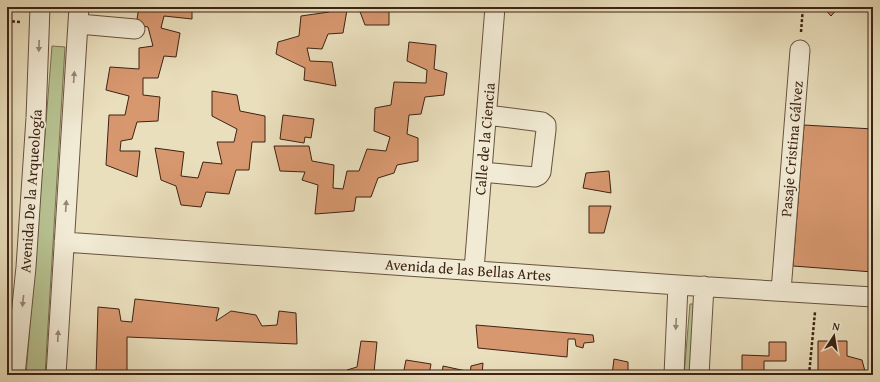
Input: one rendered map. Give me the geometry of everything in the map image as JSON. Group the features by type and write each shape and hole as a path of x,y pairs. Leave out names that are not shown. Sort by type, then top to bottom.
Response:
{"street":[{"name":"Avenida De la Arqueología","path":"15,375 26,266 34,157 40,7"},
{"name":"Calle de la Ciencia","path":"474,270 495,7"},
{"path":"56,375 79,16 136,30"},
{"name":"Pasaje Cristina Gálvez","path":"781,292 800,50"},
{"path":"482,172 535,177 539,175 541,172 546,130 546,125 542,122 487,115"},
{"name":"Avenida de las Bellas Artes","path":"64,242 678,285 873,297"},
{"path":"674,375 678,285"},
{"path":"699,375 704,286"}],"path":[{"path":"800,50 803,7"},
{"path":"809,375 817,294"}],"green space":[{"path":"52,46 65,47 45,375 26,375"},
{"path":"690,304 697,304 692,375 684,375"}],"building":[{"path":"139,7 192,7 192,19 164,16 161,28 180,33 176,57 164,56 158,78 143,78 143,95 160,97 158,121 137,122 132,139 121,141 120,151 140,151 137,177 106,165 109,115 125,115 129,96 106,90 110,67 139,69 139,48 153,46 148,27 136,25"},
{"path":"329,7 389,7 389,25 365,25 359,9 347,10 343,33 328,34 322,49 307,48 310,61 332,62 336,86 304,80 305,68 276,54 278,42 299,36 301,16 329,12"},
{"path":"823,7 839,7 831,16"},
{"path":"409,42 436,45 434,69 447,73 444,95 425,97 421,114 409,115 407,134 418,138 418,161 397,165 394,173 378,178 371,197 356,197 354,211 315,214 318,185 302,180 305,172 280,171 274,146 309,146 312,161 334,165 333,188 343,189 347,171 359,171 367,149 386,151 390,137 374,131 375,108 391,105 394,82 426,83 427,70 407,61"},
{"path":"7,47 10,47 7,102"},
{"path":"212,91 237,95 240,111 265,116 265,142 252,142 249,170 236,170 229,194 206,192 201,207 181,205 176,186 161,180 155,148 184,152 181,176 198,178 203,162 222,164 217,142 234,142 237,129 212,116"},
{"path":"283,115 314,119 311,138 305,137 304,143 280,139"},
{"path":"804,125 873,129 873,272 793,266"},
{"path":"609,171 611,193 583,188 586,173"},
{"path":"589,206 611,206 604,233 589,233"},
{"path":"135,299 219,308 216,321 231,311 256,315 262,326 277,325 279,311 296,313 297,344 127,337 127,375 96,375 98,307 119,309 121,321 132,322"},
{"path":"476,325 593,335 594,342 584,343 583,348 576,346 575,339 568,339 567,357 478,348"},
{"path":"361,341 377,342 374,372 370,371 370,375 348,375 347,370 357,367"},
{"path":"818,341 847,341 847,356 862,360 866,375 818,374"},
{"path":"769,342 786,342 786,361 764,361 764,375 742,375 742,355 769,356"},
{"path":"614,359 628,362 628,375 612,375"},
{"path":"406,360 431,364 429,375 403,375"},
{"path":"483,363 482,374 498,373 498,375 470,375 471,366"},
{"path":"443,366 466,371 465,375 442,375"}]}
